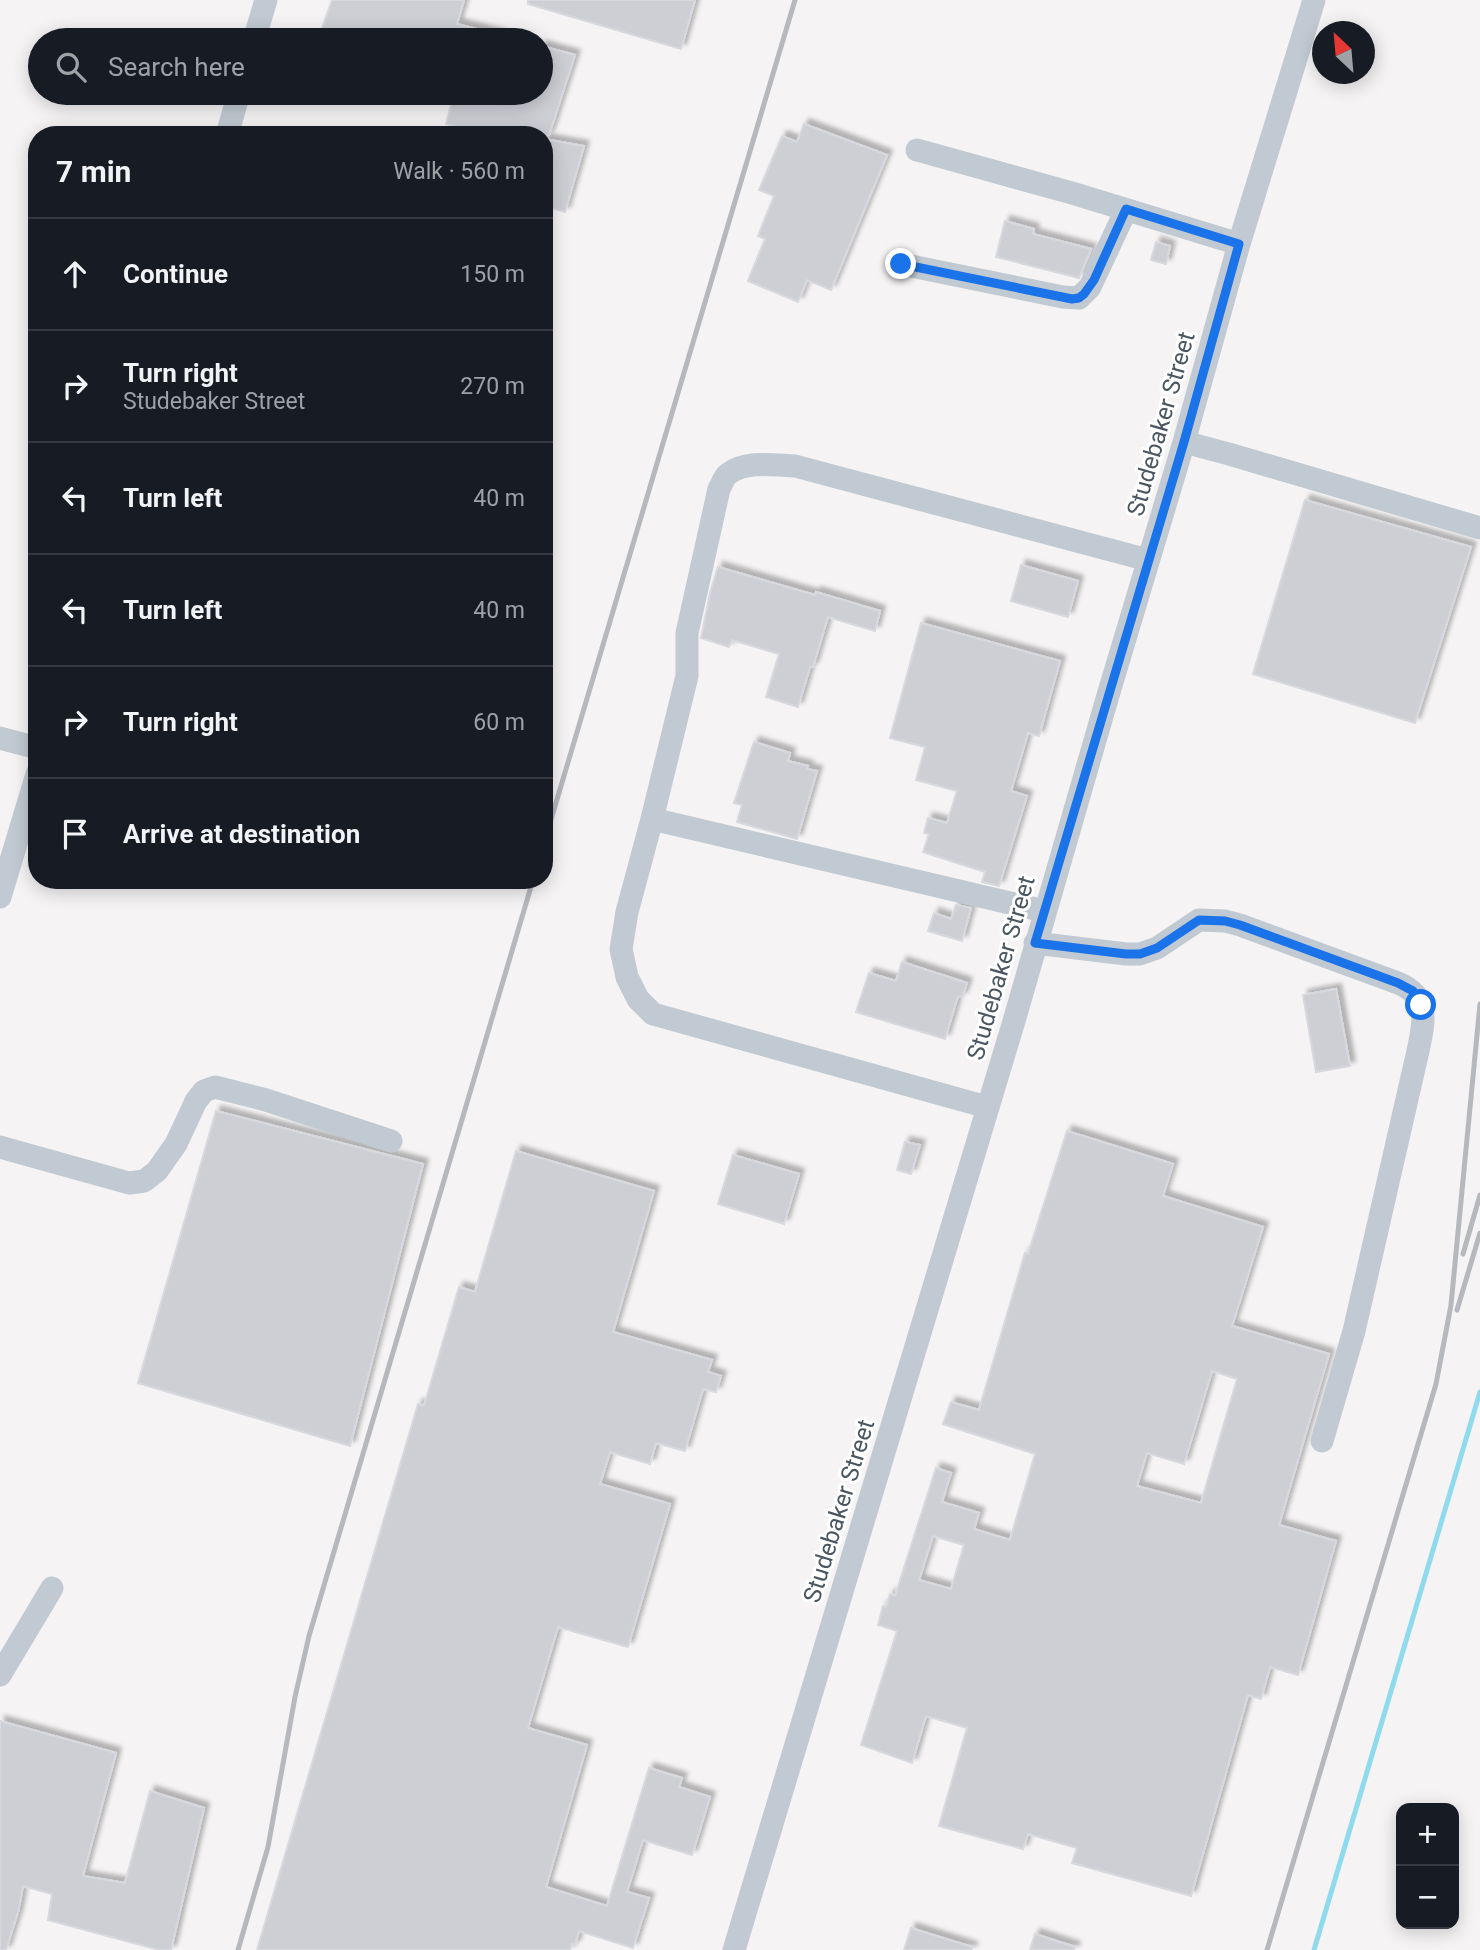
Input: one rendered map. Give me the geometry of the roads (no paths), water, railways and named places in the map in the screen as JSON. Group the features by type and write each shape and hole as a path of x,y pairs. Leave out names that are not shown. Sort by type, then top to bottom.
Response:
{"lane":[{"path":"258,28 266,0"},
{"name":"Studebaker Street","path":"734,1950 1014,1021 1044,911 1184,442 1239,244 1314,0"},
{"path":"229,126 235,105"},
{"path":"917,150 1239,244"},
{"path":"901,264 1063,298 1079,298 1094,280 1126,209"},
{"path":"1184,442 1480,527"},
{"path":"987,1107 653,1014 638,999 626,978 621,949 627,912 687,676 687,633 719,489 726,475 740,468 760,464 795,466 1148,560"},
{"path":"0,738 28,746"},
{"path":"0,897 28,804"},
{"path":"652,819 1044,911"},
{"path":"1035,943 1140,954 1157,948 1199,920 1225,921 1398,983 1413,991 1418,998 1423,1013 1418,1051 1354,1331 1322,1441"},
{"path":"0,1147 129,1183 144,1181 157,1171 176,1144 196,1101 204,1091 215,1087 266,1100 391,1141"},
{"path":"0,1675 52,1588"}],"waterway":[{"path":"1314,1950 1480,1392"}],"railway":[{"path":"553,813 795,0"},
{"path":"238,1950 268,1847 295,1697 309,1636 530,889"},
{"path":"1267,1950 1436,1384 1451,1305 1480,1004"},
{"path":"1463,1254 1480,1195"},
{"path":"1457,1310 1480,1233"}]}
